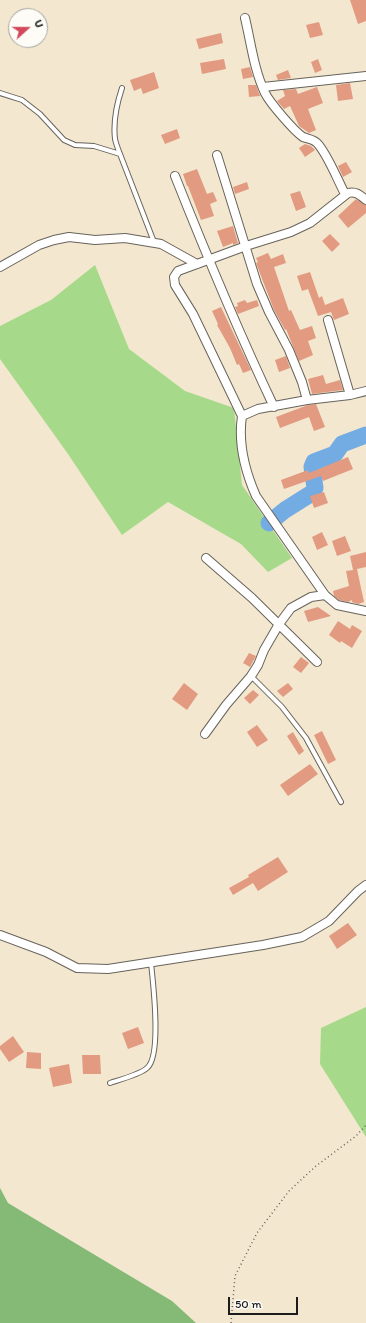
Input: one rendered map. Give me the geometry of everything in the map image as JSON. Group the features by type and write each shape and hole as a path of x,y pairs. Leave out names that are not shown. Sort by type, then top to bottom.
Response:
{"street":[{"path":"245,18 256,68 265,94 303,137 313,140 318,144 345,194"},
{"path":"263,87 366,76"},
{"path":"217,155 257,284 269,312 289,350 302,382 307,400"},
{"path":"175,176 208,260 274,406"},
{"path":"366,200 355,193 345,194 310,223 291,232 246,246 178,271 173,281 193,314 242,416 240,440 248,479 254,490 268,513 325,595 338,605 366,611"},
{"path":"0,267 39,245 69,237 95,240 126,238 161,244 197,264"},
{"path":"328,320 350,395"},
{"path":"242,416 258,409 307,400 350,395 366,391"},
{"path":"206,558 317,662"},
{"path":"205,734 226,705 251,676 278,624 291,608 311,597 325,595"},
{"path":"0,935 46,952 77,968 108,969 264,945 302,937 329,921 358,890 366,885"}],"lane":[{"path":"122,88 118,98 115,119 115,139 154,243"},
{"path":"0,93 22,100 40,114 64,140 75,145 94,146 120,154"},
{"path":"251,676 282,708 306,738 341,802"},
{"path":"110,1083 147,1068 153,1060 155,1044 155,1017 151,962"}],"path":[{"path":"231,1323 235,1276 257,1233 289,1191 316,1166 356,1136 366,1125"}],"green space":[{"path":"95,265 129,349 185,391 234,408 242,485 292,558 268,572 241,544 168,502 122,535 68,454 0,359 0,326 51,300"},
{"path":"366,1007 366,1137 320,1064 321,1028"},
{"path":"0,1188 8,1203 172,1301 196,1323 0,1323"}],"building":[{"path":"350,0 366,0 366,21 358,24"},
{"path":"319,22 323,35 310,38 306,25"},
{"path":"221,33 223,43 199,49 196,39"},
{"path":"224,59 226,69 202,74 200,63"},
{"path":"318,59 322,70 315,73 311,62"},
{"path":"250,67 253,77 243,79 241,69"},
{"path":"288,70 291,78 278,80 276,75"},
{"path":"154,72 159,88 143,94 141,88 134,91 130,80"},
{"path":"350,83 353,99 338,101 336,85"},
{"path":"248,85 256,85 260,96 249,97"},
{"path":"317,87 323,103 308,109 316,130 309,133 299,126 290,106 284,109 277,101 285,96 283,90 296,89 298,94"},
{"path":"177,129 180,138 165,144 161,135"},
{"path":"305,144 311,146 315,150 305,157 299,148"},
{"path":"346,162 352,172 343,177 338,166"},
{"path":"197,169 207,194 213,192 217,201 210,204 214,216 201,220 183,174"},
{"path":"247,182 249,189 235,194 233,187"},
{"path":"300,191 306,207 296,211 290,194"},
{"path":"356,199 366,205 366,213 348,228 338,216"},
{"path":"233,226 238,243 233,245 233,243 223,247 217,231"},
{"path":"330,234 340,244 332,252 322,241"},
{"path":"268,253 271,259 283,254 286,263 274,267 289,311 291,310 300,330 312,326 316,338 308,341 313,355 299,361 286,329 285,330 274,310 256,263 258,262 256,258"},
{"path":"310,272 319,298 322,296 325,305 343,298 349,314 334,320 331,312 318,316 308,289 302,291 297,276"},
{"path":"245,300 247,303 257,300 259,306 238,314 235,307 238,306 237,303"},
{"path":"221,307 251,370 243,373 239,364 237,365 230,348 217,325 218,324 212,311"},
{"path":"286,356 290,368 279,372 275,360"},
{"path":"323,375 326,384 340,380 343,390 312,394 308,379"},
{"path":"316,404 325,427 314,431 309,417 280,428 276,417 308,405"},
{"path":"348,457 353,469 323,481 321,476 284,489 281,480 308,470 309,473"},
{"path":"324,492 328,503 314,508 310,496"},
{"path":"322,532 328,545 317,550 312,537"},
{"path":"345,536 351,551 337,556 332,541"},
{"path":"366,552 366,567 357,569 364,602 358,604 352,602 352,600 348,602 339,600 334,596 333,591 349,586 346,571 353,570 350,556"},
{"path":"318,607 331,616 308,622 304,611"},
{"path":"338,621 350,629 352,625 362,631 352,648 341,641 340,643 329,635"},
{"path":"249,653 256,656 250,667 243,663"},
{"path":"301,657 309,663 301,673 293,667"},
{"path":"184,683 198,694 187,710 172,699"},
{"path":"288,683 293,689 283,697 277,691"},
{"path":"253,690 259,695 250,704 244,698"},
{"path":"257,725 268,740 257,747 247,732"},
{"path":"322,731 336,760 328,764 314,735"},
{"path":"293,732 304,751 299,755 287,736"},
{"path":"310,764 318,774 288,796 280,785"},
{"path":"278,857 288,872 258,891 253,883 233,895 229,888 249,877 248,875"},
{"path":"348,923 357,935 337,949 329,936"},
{"path":"138,1027 144,1043 128,1049 122,1033"},
{"path":"13,1036 24,1052 9,1062 0,1049 0,1046"},
{"path":"27,1052 41,1053 41,1069 26,1068"},
{"path":"82,1055 100,1055 101,1074 83,1074"},
{"path":"69,1064 72,1083 53,1087 49,1068"}],"waterway":[{"path":"269,523 285,510 312,493 315,488 312,467 314,462 335,454 342,444 366,435"}]}
